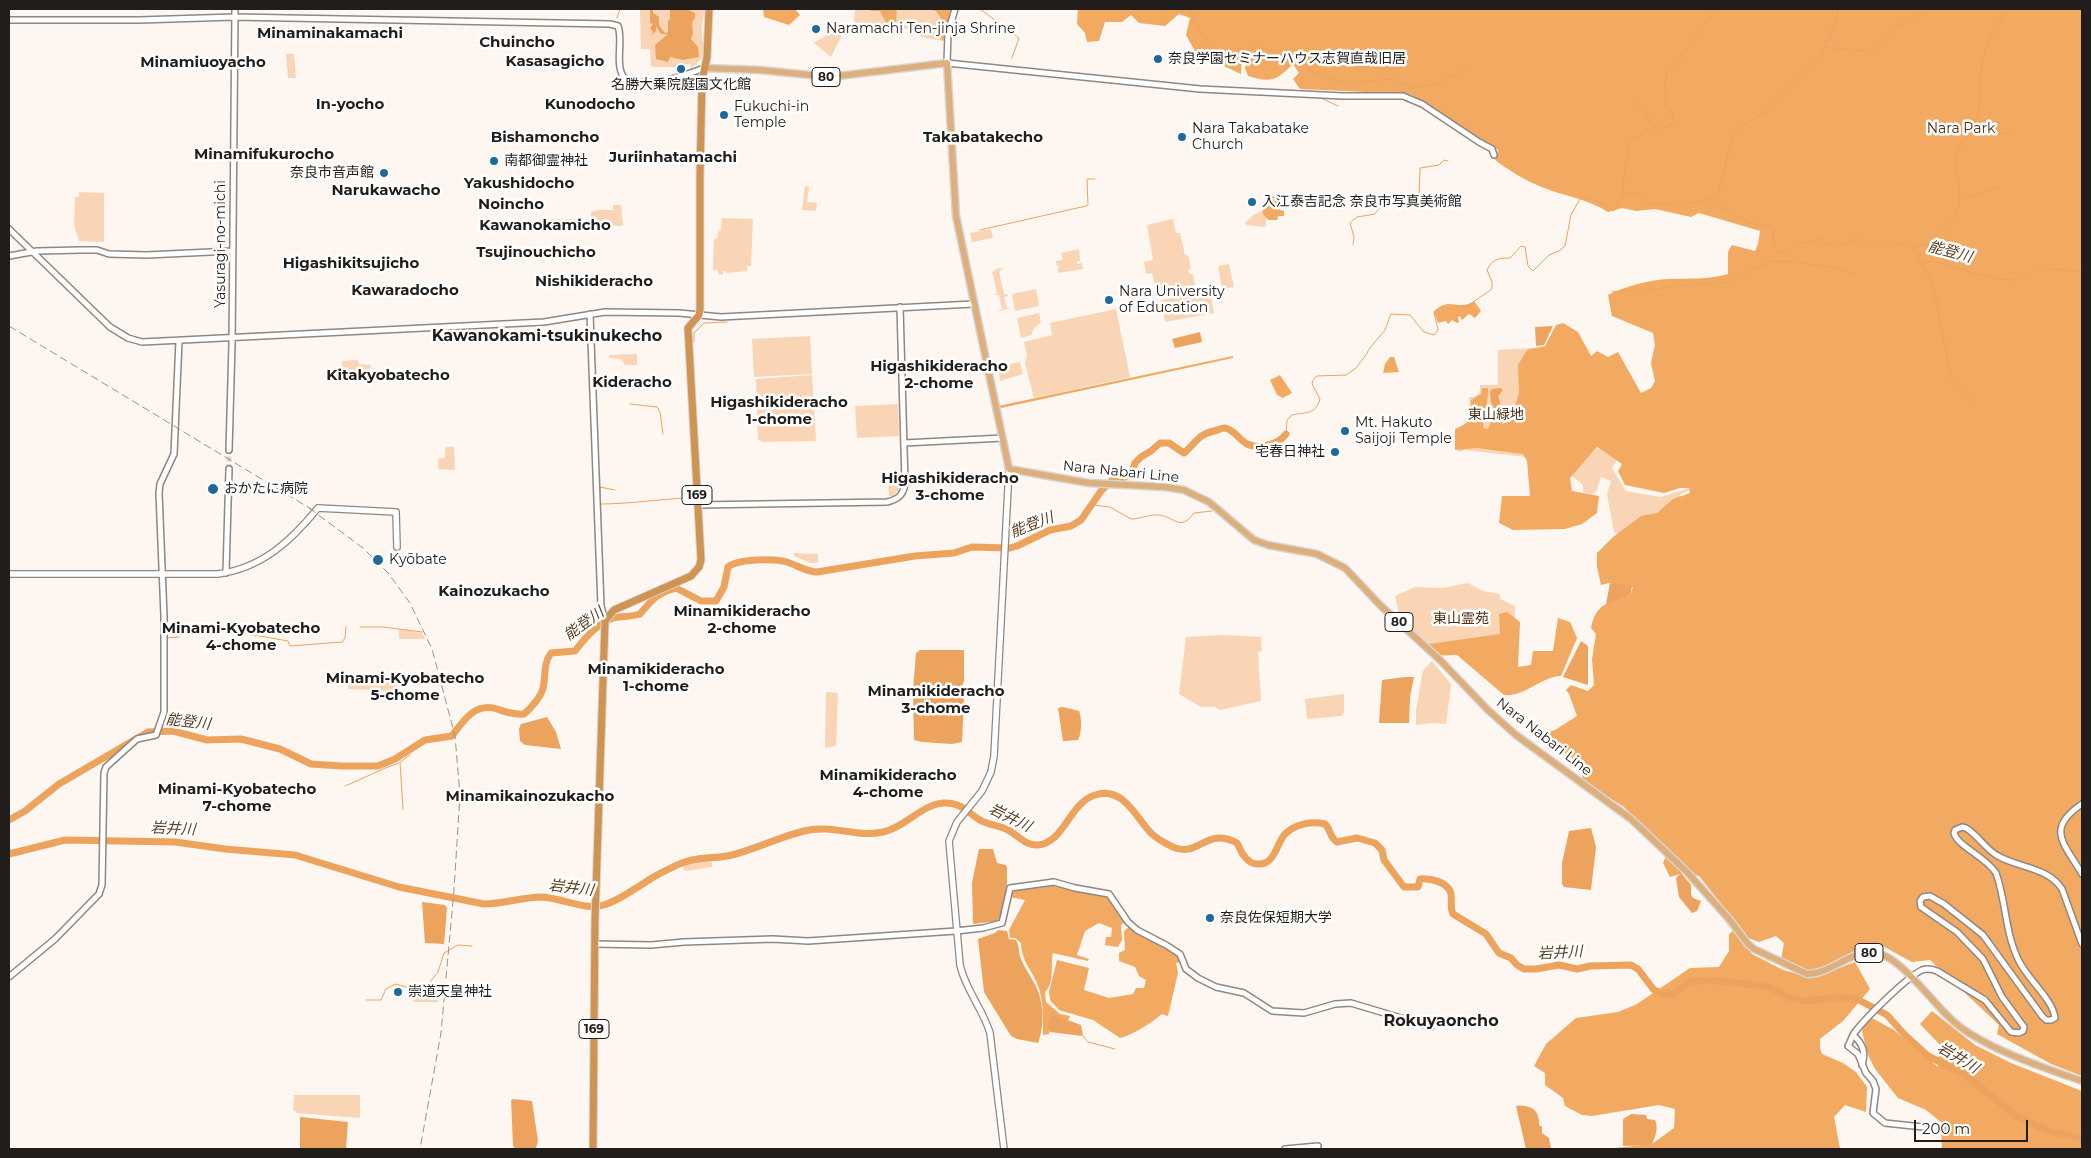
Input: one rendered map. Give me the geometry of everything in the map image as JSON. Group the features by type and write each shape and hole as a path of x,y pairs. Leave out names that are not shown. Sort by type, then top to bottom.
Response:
{"highway":[{"name":"169","path":"593,1149 595,944 604,621 614,610 686,579 694,573 701,560 688,328 699,315 702,84 707,57 709,9"}],"main road":[{"name":"80","path":"704,68 760,70 830,77 947,63"},
{"path":"947,63 956,216 1009,469 994,756 987,781 952,832 948,846 962,974 990,1033 1004,1149"},
{"name":"Nara Nabari Line","path":"1009,469 1107,485 1165,487 1184,490 1210,502 1254,540 1268,546 1317,554 1345,568 1380,605 1440,660 1488,710 1516,735 1631,819 1687,872 1729,919 1743,940 1754,949 1806,974 1814,974 1829,969 1861,954 1875,953 1891,958 1954,1022 1973,1036 2028,1061 2082,1081"},
{"path":"9,574 226,573 247,567 272,554 301,528 318,508 396,512 397,547"}],"street":[{"name":"Yasuragi-no-michi","path":"229,450 232,339 234,9"},
{"path":"955,9 948,33 947,63 1202,89 1343,96 1403,96 1422,104 1492,149 1494,155"},
{"path":"9,20 139,20 234,17 610,24 618,26 621,34 620,70 626,80 669,82 704,68"},
{"path":"686,76 695,78 702,84"},
{"path":"9,229 120,334 142,342 544,322 590,314 634,312 721,316 974,304"},
{"path":"9,256 32,252 81,250 97,250 109,254 175,254 232,251"},
{"path":"698,505 894,500 900,497 904,492 904,443 900,307"},
{"path":"590,314 601,606 604,621"},
{"path":"9,977 55,939 99,894 102,885 104,773 106,767 137,739 156,735 164,712 164,616 159,493 160,484 174,454 179,341"},
{"path":"904,443 1003,438"},
{"path":"226,573 228,469"},
{"path":"2082,804 2068,814 2062,822 2060,831 2061,839 2082,874"},
{"path":"1923,1127 1885,1123 1873,1113 1876,1089 1858,1054 1848,1046 1853,1035 1869,1016 1911,977 1923,970 1937,971 1985,1000 2011,1032 2019,1034 2024,1029 2002,997 1983,959 1957,932 1921,907 1920,901 1922,898 1930,896 1966,920 1983,935 2042,1016 2046,1020 2055,1018 2052,1008 2026,974 2018,959 2010,939 1996,873 1991,865 1980,855 1959,842 1954,833 1955,830 1962,827 1971,831 1996,855 2045,873 2058,882 2082,944"},
{"path":"595,944 651,946 684,942 773,939 808,941 983,928 1002,923 1010,888 1054,882 1108,894 1128,922 1137,930 1166,944 1180,954 1184,959 1186,969 1198,978 1216,988 1244,993 1272,1011 1296,1013 1335,1004 1351,1003 1431,1027"},
{"path":"1853,1035 1864,1048 1862,1065"},
{"path":"1285,1149 1318,1146"}],"green space":[{"path":"640,9 705,9 702,27 703,52 700,60 691,68 691,64 676,65 676,67 651,66 650,49 641,49"},
{"path":"763,9 795,9 800,15 789,25 764,17"},
{"path":"855,9 951,9 943,41 921,37 919,30 854,23"},
{"path":"869,9 897,9 896,22 888,26 880,11 871,11"},
{"path":"929,9 952,9 943,41 940,37 942,20 936,11"},
{"name":"Nara Park","path":"1078,9 2082,9 2082,1076 2051,1064 1997,1034 1999,1025 1930,960 1912,962 1879,944 1827,966 1809,971 1781,960 1784,943 1776,936 1759,942 1748,938 1699,876 1684,873 1670,877 1663,863 1668,852 1624,807 1583,781 1580,764 1540,735 1555,730 1577,716 1566,690 1571,685 1588,691 1594,685 1592,659 1596,634 1591,628 1596,613 1609,602 1630,595 1633,587 1609,583 1601,585 1597,567 1597,553 1613,537 1641,516 1657,513 1673,499 1690,493 1689,488 1680,488 1664,493 1625,485 1618,471 1622,464 1597,447 1570,478 1572,491 1599,496 1597,513 1582,524 1565,529 1513,530 1499,523 1502,496 1530,496 1527,461 1523,454 1477,448 1455,450 1455,429 1468,421 1471,400 1481,394 1482,388 1488,388 1483,428 1488,429 1493,417 1501,418 1502,424 1511,421 1519,393 1518,365 1527,350 1545,346 1556,325 1563,323 1578,332 1591,356 1597,351 1608,357 1618,352 1641,393 1651,388 1655,381 1651,363 1655,345 1653,333 1612,316 1608,295 1645,282 1705,278 1728,274 1728,252 1732,245 1755,251 1760,231 1699,213 1691,217 1655,209 1636,211 1622,208 1608,212 1576,198 1536,185 1517,175 1495,160 1498,150 1410,94 1300,89 1293,79 1299,73 1293,64 1282,74 1268,80 1248,76 1245,68 1247,60 1242,58 1241,74 1196,53 1186,35 1190,18 1179,14 1165,26 1139,23 1131,15 1122,22 1105,22 1099,41 1087,42 1085,33 1077,24"},
{"path":"845,29 831,57 814,43 827,35"},
{"path":"286,54 294,54 296,78 288,78"},
{"path":"805,186 809,187 807,202 817,203 816,211 802,210"},
{"path":"79,192 104,193 104,242 79,241 74,224 75,197 79,197"},
{"path":"1272,196 1276,197 1280,210 1284,211 1284,216 1278,216 1277,220 1268,220 1263,214 1263,210 1273,202"},
{"path":"613,205 621,205 623,226 590,224 591,212 613,210"},
{"path":"1263,210 1266,217 1266,227 1246,225 1245,223 1252,216"},
{"path":"722,218 753,219 751,266 747,266 747,271 726,273 726,271 723,271 723,275 718,274 718,270 713,270 714,239 717,239 719,230 721,230"},
{"path":"550,219 576,219 576,225 550,225"},
{"path":"1173,219 1176,233 1180,233 1185,255 1188,255 1191,268 1188,270 1189,274 1193,274 1195,285 1157,292 1152,273 1146,274 1144,262 1153,260 1147,225"},
{"path":"991,229 993,238 972,242 970,233"},
{"path":"1079,249 1080,261 1077,264 1082,263 1083,269 1058,273 1058,268 1061,266 1057,266 1056,261 1063,260 1061,253"},
{"path":"1229,264 1234,287 1222,289 1218,266"},
{"path":"1001,268 1002,270 999,271 1004,294 1008,296 1004,297 1007,308 1010,308 997,312 1002,309 999,295 994,295 997,293 993,274 991,274 996,269"},
{"path":"1036,289 1039,306 1015,311 1012,294"},
{"path":"1210,290 1214,313 1165,322 1161,300"},
{"path":"1474,301 1481,311 1475,318 1469,314 1462,320 1460,316 1458,317 1459,322 1457,323 1452,320 1448,324 1446,321 1438,323 1434,312 1439,308 1448,305 1469,304"},
{"path":"1116,309 1130,377 1034,398 1025,363 1027,355 1024,342 1052,335 1050,323"},
{"path":"1039,313 1041,322 1035,327 1031,335 1021,338 1017,318"},
{"path":"810,336 812,374 754,377 752,339"},
{"name":"東山緑地","path":"1547,347 1526,457 1465,450 1458,452 1457,434 1470,421 1469,397 1474,397 1480,393 1480,385 1498,385 1498,350"},
{"path":"637,354 637,365 625,365 621,359 609,358 609,355"},
{"path":"1233,356 1233,358 1001,408 998,406"},
{"path":"1390,357 1394,357 1399,372 1383,373 1385,364"},
{"path":"358,360 359,364 371,365 367,376 342,376 342,361"},
{"path":"1020,362 1023,374 1000,381 998,367"},
{"path":"812,375 816,441 762,442 758,439 756,379"},
{"path":"1280,375 1292,393 1283,398 1277,395 1270,380"},
{"path":"898,404 899,436 857,438 855,406"},
{"path":"445,447 454,447 455,470 438,469 438,459 445,458"},
{"path":"1597,448 1617,460 1612,468 1626,491 1661,497 1689,488 1690,490 1681,494 1670,516 1636,519 1624,535 1614,532 1607,494 1611,481 1601,477 1596,492 1590,494 1583,492 1583,485 1571,475"},
{"path":"901,476 900,489 893,496 889,496 888,477"},
{"path":"794,553 818,554 818,563 810,563 794,556"},
{"name":"東山霊苑","path":"1468,583 1483,591 1500,594 1500,599 1515,606 1515,646 1438,657 1400,619 1395,596 1415,587 1443,588"},
{"path":"1507,612 1520,622 1518,667 1531,665 1533,651 1553,651 1558,618 1570,622 1577,638 1561,676 1553,677 1519,693 1504,695 1457,655 1438,655 1429,644 1500,634 1499,614"},
{"path":"399,629 422,633 425,639 399,639"},
{"path":"1224,635 1261,637 1262,651 1258,652 1261,701 1220,710 1215,707 1201,707 1179,694 1186,637"},
{"path":"1432,661 1451,684 1446,724 1416,725 1416,710 1423,670"},
{"path":"348,680 397,682 397,691 348,689"},
{"path":"826,692 838,693 836,746 825,748"},
{"path":"1344,694 1344,713 1342,716 1307,719 1305,699"},
{"path":"712,860 712,867 685,871 682,866 695,862"},
{"path":"1053,884 1109,896 1125,922 1121,925 1122,940 1118,947 1105,945 1106,937 1111,937 1112,928 1099,923 1085,931 1077,955 1089,959 1088,961 1053,953 1050,984 1045,992 1046,1002 1060,1014 1070,1016 1067,1023 1052,1016 1049,1034 1043,1035 1043,1009 1039,989 1025,960 1021,943 1015,938 1010,938 1009,930 1025,900 1010,897 1012,889"},
{"path":"1130,926 1179,955 1182,961 1176,963 1178,973 1168,1016 1162,1014 1142,1028 1120,1038 1093,1020 1059,1010 1050,1000 1049,992 1057,960 1089,968 1084,990 1109,998 1133,994 1136,988 1144,988 1146,980 1139,976 1135,967 1119,961 1119,953 1125,950 1124,931"},
{"path":"1734,930 1752,954 1783,970 1813,978 1855,962 1870,989 1843,1021 1820,1039 1820,1048 1822,1054 1843,1063 1856,1072 1867,1087 1866,1112 1845,1105 1834,1117 1840,1149 1606,1149 1652,1144 1674,1128 1675,1109 1659,1105 1592,1116 1582,1115 1565,1106 1563,1098 1545,1085 1545,1073 1534,1066 1546,1044 1576,1018 1618,1012 1637,1004 1690,968 1719,967 1729,951 1729,934"},
{"path":"439,991 438,1002 414,1002 412,998 413,995 423,996"},
{"path":"1932,1011 1975,1045 2011,1063 2082,1091 2082,1149 1942,1149 1941,1122 1926,1110 1898,1098 1875,1069 1868,1055 1862,1031 1872,1018 1894,1030 1938,1067 1940,1045 1920,1024"},
{"path":"294,1095 360,1095 360,1118 297,1113 293,1109"}],"shaded area":[{"path":"650,9 657,9 653,10 653,13 659,17 659,25 665,33 668,32 670,9 687,9 695,13 695,18 692,22 693,33 691,39 698,47 699,57 683,60 670,57 668,62 656,59 655,45 668,34 661,34 656,26 656,31 651,36 653,32 650,28 653,24 650,23"},
{"path":"1553,326 1544,345 1536,346 1535,327"},
{"path":"1200,332 1202,342 1175,348 1172,339"},
{"path":"1500,388 1503,390 1498,396 1500,402 1499,409 1495,409 1491,403 1490,392 1492,389"},
{"path":"1610,583 1632,586 1630,595 1606,604"},
{"path":"1581,641 1588,646 1588,685 1563,677"},
{"path":"920,650 964,650 964,681 961,688 964,697 962,742 952,744 914,740 913,690 916,653"},
{"path":"1414,677 1410,697 1409,723 1379,723 1382,680"},
{"path":"1063,707 1079,711 1081,726 1078,740 1063,741 1058,708"},
{"path":"547,717 556,732 561,749 525,745 520,741 519,729 521,724"},
{"path":"1591,828 1596,847 1591,890 1564,887 1562,884 1562,863 1569,831"},
{"path":"979,849 993,849 997,863 1006,865 1006,896 1004,909 998,921 973,924 972,883"},
{"path":"1681,873 1691,885 1693,898 1701,901 1697,911 1692,913 1679,897 1676,878"},
{"path":"422,902 445,905 447,908 444,944 425,943"},
{"path":"998,930 1007,931 1009,939 1016,940 1022,962 1040,997 1042,1028 1038,1043 1011,1036 984,992 978,939 995,933"},
{"path":"1054,1015 1081,1025 1083,1036 1050,1032 1048,1024 1051,1016"},
{"path":"511,1100 532,1101 538,1141 536,1148 515,1149 513,1145"},
{"path":"1516,1106 1530,1107 1536,1112 1539,1125 1542,1127 1542,1133 1549,1138 1551,1149 1526,1149"},
{"path":"1631,1114 1646,1115 1647,1119 1655,1120 1657,1129 1652,1145 1623,1146 1623,1119"},
{"path":"300,1117 348,1122 346,1149 300,1149"}],"waterway":[{"path":"617,18 620,9"},
{"path":"980,9 1019,38 1012,58"},
{"path":"1156,9 1166,9"},
{"path":"1188,9 1202,35 1211,45 1222,52 1241,53 1255,46 1270,51 1279,51"},
{"path":"1622,194 1628,151 1632,140 1646,131 1654,128 1662,129 1671,125 1674,121 1672,114 1666,107 1665,81 1668,70 1683,55 1715,9"},
{"path":"1714,198 1719,191 1733,135 1745,124 1769,110 1790,86 1820,58 1837,18 1838,9"},
{"path":"1913,247 1930,243 1957,210 1960,196 1956,168 1957,154 1978,113 1983,57 1990,38 2007,9"},
{"path":"1826,47 1872,52 1891,30 1922,13"},
{"path":"1282,51 1326,78 1347,82 1394,79 1413,87 1422,87 1441,82 1469,68"},
{"path":"1323,99 1338,106"},
{"path":"1636,102 1646,112 1652,128"},
{"path":"1974,127 1985,130"},
{"path":"1988,131 2010,134"},
{"path":"1353,245 1354,237 1350,223 1357,217 1375,214 1388,202 1419,199 1420,168 1439,165 1444,160 1448,161"},
{"path":"980,230 1086,206 1088,205 1087,179 1095,179"},
{"path":"1960,199 2000,187"},
{"name":"能登川","path":"1286,434 1287,420 1292,415 1309,412 1316,408 1320,399 1312,384 1313,380 1317,376 1346,375 1356,368 1385,330 1391,314 1410,315 1424,332 1434,335 1438,330 1434,312 1441,306 1466,307 1492,289 1492,282 1487,270 1491,263 1499,259 1510,258 1521,246 1525,247 1528,266 1533,271 1549,255 1559,251 1565,246 1571,215 1581,197 1600,202 1614,211 1622,196 1629,192 1637,194 1653,205 1666,203 1681,208 1691,203 1714,199 1722,207 1750,223 1774,226 1775,247 1779,253 1788,251 1796,243 1807,243 1818,239 1829,244 1843,245 1851,240 1862,240 1871,244 1900,244 1912,247 1920,260 1925,262 1937,262 1996,279 2013,280 2039,268 2082,272"},
{"path":"1612,292 1727,283 1747,271 1772,261 1796,262 1842,269 1856,275"},
{"path":"1920,261 1928,275 1935,295 1951,377 1974,404"},
{"path":"694,342 694,333 704,323 727,322"},
{"path":"630,404 657,407 660,412 663,434"},
{"name":"能登川","path":"9,820 25,811 59,784 148,732 173,731 207,740 241,739 280,749 311,764 378,766 395,759 425,740 452,736 470,714 482,708 497,709 513,714 524,714 530,709 542,691 548,657 551,653 575,651 597,627 607,620 640,614 656,597 676,588 701,601 716,601 724,587 728,567 733,564 756,560 774,560 787,562 805,570 817,572 915,556 954,553 972,547 1010,548 1050,530 1071,526 1081,520 1101,491 1111,481 1123,478 1132,472 1135,463 1160,443 1169,443 1184,453 1204,435 1224,428 1232,431 1252,446 1274,443 1286,434"},
{"path":"615,490 600,487 600,504 689,498"},
{"path":"1093,505 1110,507 1131,519 1159,515 1181,523 1189,519 1194,513 1212,511"},
{"path":"226,630 288,641 290,646 342,642 345,638 346,627"},
{"path":"360,627 383,627 422,632"},
{"path":"165,638 179,637"},
{"path":"403,809 400,762 410,755"},
{"path":"345,786 399,763"},
{"name":"岩井川","path":"9,854 65,840 175,842 225,849 295,855 399,887 484,904 542,897 581,905 597,906 612,902 659,874 686,862 702,858 732,855 814,829 864,833 883,832 891,830 927,808 943,803 955,804 983,822 1005,828 1032,845 1046,843 1054,838 1086,799 1105,793 1121,799 1150,832 1167,844 1178,849 1187,849 1208,840 1216,838 1226,839 1237,843 1242,854 1256,864 1264,863 1272,858 1285,834 1304,824 1325,824 1337,842 1357,838 1375,843 1382,850 1384,860 1404,887 1418,887 1420,879 1434,880 1447,886 1451,894 1453,914 1486,934 1499,953 1511,958 1524,969 1559,965 1577,969 1590,966 1631,965 1638,969 1654,990 1663,994 1674,993 1689,982 1706,980 1766,986 1788,997 1804,1001 1836,998 1857,999 1887,1015 1928,1056 1964,1074 2016,1116 2048,1131 2082,1138"},
{"path":"366,1000 381,1000 386,989 396,984 406,987 429,983 438,972 444,953 458,945 472,946"},
{"path":"1083,1036 1088,1042 1115,1049"}],"tunnel":[{"path":"229,450 229,469"}],"railway":[{"path":"9,326 316,512"},
{"path":"309,508 363,548 388,573 410,603 432,649 455,736 460,795 454,890 441,1033 420,1149"}],"place":[{"name":"Naramachi Ten-jinja Shrine","path":"816,29"},
{"name":"奈良学園セミナーハウス志賀直哉旧居","path":"1158,59"},
{"name":"名勝大乗院庭園文化館","path":"681,69"},
{"name":"Fukuchi-in Temple","path":"724,115"},
{"name":"Nara Takabatake Church","path":"1182,137"},
{"name":"南都御霊神社","path":"494,161"},
{"name":"奈良市音声館","path":"384,173"},
{"name":"入江泰吉記念 奈良市写真美術館","path":"1252,202"},
{"name":"Nara University of Education","path":"1109,300"},
{"name":"Mt. Hakuto Saijoji Temple","path":"1345,431"},
{"name":"宅春日神社","path":"1335,452"},
{"name":"おかたに病院","path":"213,489"},
{"name":"Kyōbate","path":"378,560"},
{"name":"奈良佐保短期大学","path":"1210,918"},
{"name":"崇道天皇神社","path":"398,992"}],"district":[{"name":"Minaminakamachi","path":"330,34"},
{"name":"Chuincho","path":"517,43"},
{"name":"Kasasagicho","path":"555,62"},
{"name":"Minamiuoyacho","path":"203,63"},
{"name":"In-yocho","path":"350,105"},
{"name":"Kunodocho","path":"590,105"},
{"name":"Bishamoncho","path":"545,138"},
{"name":"Takabatakecho","path":"983,138"},
{"name":"Minamifukurocho","path":"264,155"},
{"name":"Juriinhatamachi","path":"673,158"},
{"name":"Yakushidocho","path":"519,184"},
{"name":"Narukawacho","path":"386,191"},
{"name":"Noincho","path":"511,205"},
{"name":"Kawanokamicho","path":"545,226"},
{"name":"Tsujinouchicho","path":"536,253"},
{"name":"Higashikitsujicho","path":"351,264"},
{"name":"Nishikideracho","path":"594,282"},
{"name":"Kawaradocho","path":"405,291"},
{"name":"Kawanokami-tsukinukecho","path":"547,336"},
{"name":"Kitakyobatecho","path":"388,376"},
{"name":"Higashikideracho 2-chome","path":"939,376"},
{"name":"Kideracho","path":"632,383"},
{"name":"Higashikideracho 1-chome","path":"779,412"},
{"name":"Higashikideracho 3-chome","path":"950,488"},
{"name":"Kainozukacho","path":"494,592"},
{"name":"Minamikideracho 2-chome","path":"742,620"},
{"name":"Minami-Kyobatecho 4-chome","path":"241,638"},
{"name":"Minamikideracho 1-chome","path":"656,678"},
{"name":"Minami-Kyobatecho 5-chome","path":"405,688"},
{"name":"Minamikideracho 3-chome","path":"936,700"},
{"name":"Minamikideracho 4-chome","path":"888,784"},
{"name":"Minamikainozukacho","path":"530,797"},
{"name":"Minami-Kyobatecho 7-chome","path":"237,798"},
{"name":"Rokuyaoncho","path":"1441,1021"}]}
